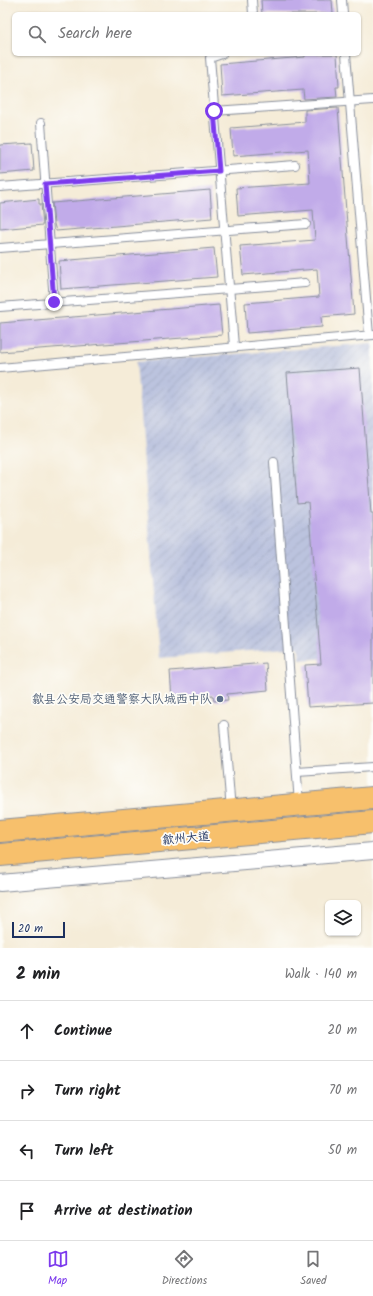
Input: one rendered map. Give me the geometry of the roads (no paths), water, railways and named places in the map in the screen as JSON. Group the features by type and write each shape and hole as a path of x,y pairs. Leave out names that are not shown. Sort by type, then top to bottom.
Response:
{"highway":[{"name":"歙州大道","path":"0,831 373,798"},
{"name":"歙州大道","path":"0,855 373,822"}],"street":[{"path":"0,883 373,851"}],"lane":[{"path":"252,0 253,12"},
{"path":"342,0 343,12"},
{"path":"216,56 210,58 234,346"},
{"path":"0,368 371,335 346,56"},
{"path":"214,111 373,100"},
{"path":"41,123 54,302"},
{"path":"0,187 295,165"},
{"path":"0,248 306,224"},
{"path":"0,307 305,283"},
{"path":"274,462 299,804"},
{"path":"224,725 231,810"},
{"path":"297,772 373,767"}],"place":[{"name":"歙县公安局交通警察大队城西中队","path":"220,699"}]}
